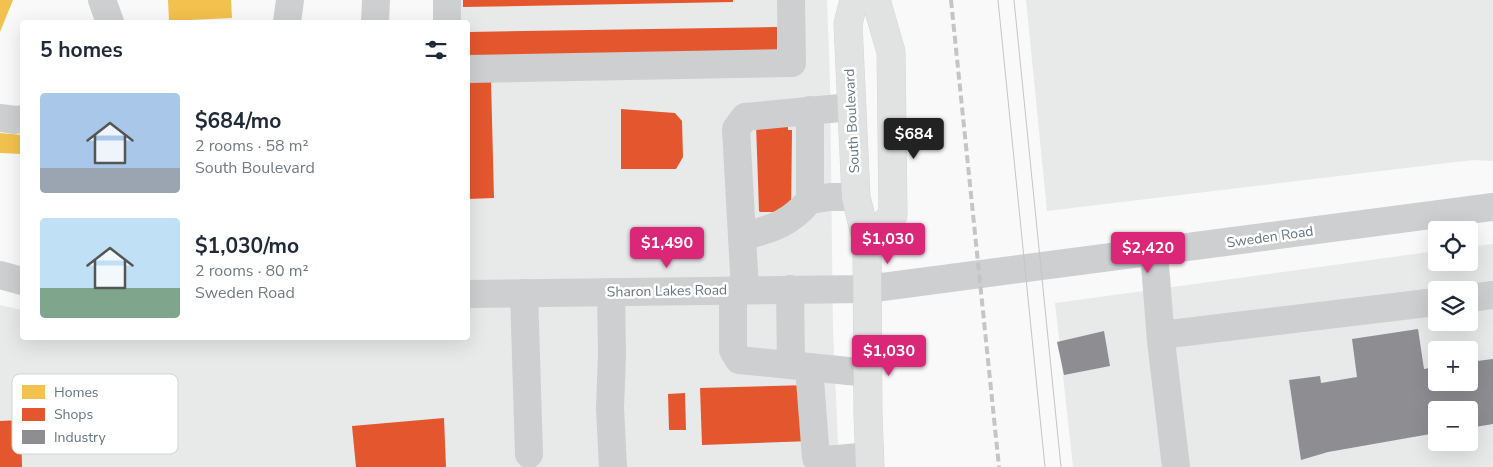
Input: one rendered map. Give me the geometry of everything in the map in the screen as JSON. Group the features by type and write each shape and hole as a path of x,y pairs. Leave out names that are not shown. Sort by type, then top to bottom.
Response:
{"main road":[{"name":"South Boulevard","path":"854,0 848,24 856,197 867,242 870,462"},
{"path":"867,242 893,215 890,52 876,0"}],"street":[{"path":"102,0 109,20"},
{"path":"287,20 290,0"},
{"path":"374,20 376,0"},
{"path":"447,0 447,20"},
{"path":"470,69 792,62 791,0"},
{"path":"851,107 745,117 736,128 742,237 733,350 739,360 868,373"},
{"path":"742,237 777,226 798,214 810,200 810,110"},
{"path":"0,118 20,119"},
{"path":"810,200 830,197 856,197"},
{"name":"Sweden Road","path":"867,289 1493,207"},
{"path":"1154,252 1176,467"},
{"path":"0,274 20,280"},
{"path":"790,289 800,366 816,458 870,462"},
{"name":"Sharon Lakes Road","path":"470,294 867,289"},
{"path":"611,292 612,355 610,408 613,467"},
{"path":"524,293 528,454"},
{"path":"1478,297 1493,295"},
{"path":"1161,335 1428,303"}],"shaded area":[{"path":"433,0 827,0 830,82 833,329 839,467 0,467 0,305 20,310 20,340 470,340 470,20 433,20"},
{"path":"1026,0 1493,0 1493,161 1473,160 1047,211"},
{"path":"1493,244 1493,467 1073,467 1055,303 1428,252 1428,271 1478,271 1478,246"}],"building: Homes":[{"path":"0,0 13,0 0,32"},
{"path":"168,0 231,0 232,18 169,20"},
{"path":"0,133 20,135 20,154 0,153"}],"building: Shops":[{"path":"463,0 733,0 733,2 463,7"},
{"path":"777,27 777,53 470,58 470,32"},
{"path":"470,81 491,81 494,198 470,199"},
{"path":"621,109 675,113 682,121 683,157 676,169 621,169"},
{"path":"788,123 788,130 792,130 791,212 760,212 756,124"},
{"path":"810,385 811,441 702,445 700,388"},
{"path":"685,393 686,430 669,430 668,394"},
{"path":"444,418 446,467 356,467 352,426"},
{"path":"12,420 12,454 22,454 22,467 0,467 0,421"}],"building: Industry":[{"path":"1418,329 1424,369 1428,368 1428,391 1478,391 1478,361 1493,359 1493,424 1478,426 1478,401 1428,401 1428,434 1328,452 1301,460 1289,380 1320,376 1321,383 1357,377 1352,339"},
{"path":"1104,331 1110,366 1064,375 1057,342"}],"tram line":[{"path":"998,0 1045,467"},
{"path":"1014,0 1061,467"}],"railway":[{"path":"951,0 999,467"}]}
